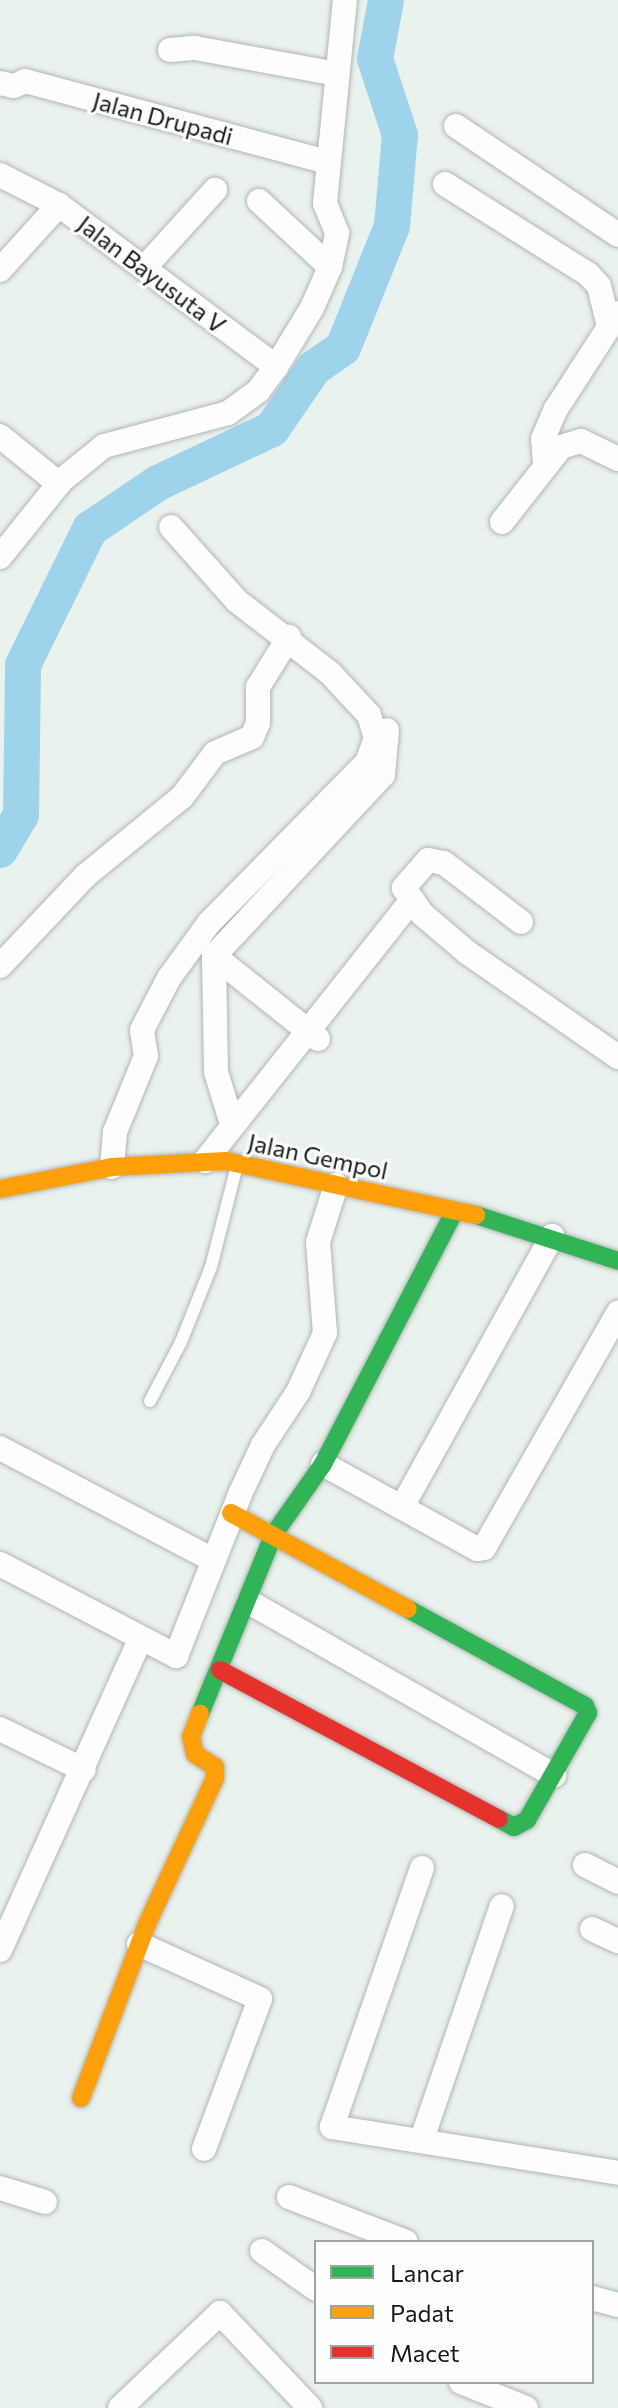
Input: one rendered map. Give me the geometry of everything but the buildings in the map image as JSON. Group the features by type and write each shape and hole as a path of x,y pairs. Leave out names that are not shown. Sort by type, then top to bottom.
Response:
{"street":[{"path":"0,557 59,484 104,446 228,413 258,391 276,367 330,267 337,233 325,203 345,0"},
{"path":"170,50 195,48 336,74"},
{"name":"Jalan Drupadi","path":"0,83 14,86 25,81 328,162"},
{"path":"456,126 618,235"},
{"path":"0,175 59,205"},
{"path":"445,184 588,274 599,286 613,328 547,429 541,451 545,465"},
{"path":"146,266 215,190"},
{"path":"259,201 330,267"},
{"name":"Jalan Bayusuta V","path":"0,270 59,205 146,266 276,367"},
{"path":"0,436 59,484"},
{"path":"502,522 561,447 581,441 618,459"},
{"path":"112,1167 119,1120 146,1056 142,1030 169,978 209,923 374,750 375,732 369,715 289,637 237,601 171,527"},
{"path":"0,966 85,876 182,797 215,753 252,737 258,723 258,687 289,637"},
{"path":"232,1124 216,1072 214,956 383,775 388,732 376,709 348,680 347,667"},
{"path":"521,922 437,861 428,860 404,888 416,908 468,953 618,1057"},
{"path":"223,1162 232,1124 312,1035 416,908"},
{"path":"214,956 312,1035"},
{"path":"223,1162 312,1035"},
{"name":"Jalan Gempol","path":"0,1189 112,1167 223,1162 552,1236 618,1261"},
{"path":"0,1564 176,1656 231,1513 325,1333 318,1242 336,1185"},
{"path":"81,2098 139,1944 215,1778 213,1763 195,1754 191,1744 274,1534 323,1464 454,1212"},
{"path":"402,1507 552,1236"},
{"path":"323,1464 477,1549 487,1545 618,1313"},
{"path":"0,1448 213,1560"},
{"path":"220,1670 514,1827 527,1820 586,1719 585,1706 231,1513"},
{"path":"249,1602 554,1775"},
{"path":"0,1950 84,1770 141,1638"},
{"path":"0,1729 84,1770"},
{"path":"585,1865 618,1882"},
{"path":"422,1868 332,2127 422,2139 618,2173"},
{"path":"422,2139 502,1906"},
{"path":"592,1929 618,1941"},
{"path":"139,1944 260,1999 204,2149"},
{"path":"0,2188 45,2202"},
{"path":"289,2197 401,2240"},
{"path":"262,2251 314,2288"},
{"path":"594,2299 618,2305"},
{"path":"121,2407 220,2313 310,2408"},
{"path":"466,2384 526,2408"}],"lane":[{"path":"150,1401 181,1342 211,1267 223,1162"}],"waterway":[{"path":"0,850 21,815 23,665 90,529 158,483 272,429 314,368 343,348 392,226 400,135 375,59 386,0"}],"traffic: fast":[{"path":"200,1714 274,1534 323,1464 454,1212"},
{"path":"476,1215 618,1261"},
{"path":"408,1609 585,1706 588,1713 527,1820 514,1827 499,1819"}],"traffic: slow":[{"path":"0,1189 112,1167 226,1161 476,1215"},
{"path":"231,1513 408,1609"},
{"path":"81,2098 147,1924 215,1778 215,1767 195,1754 191,1737 200,1714"}],"traffic: jam":[{"path":"220,1670 499,1819"}]}
